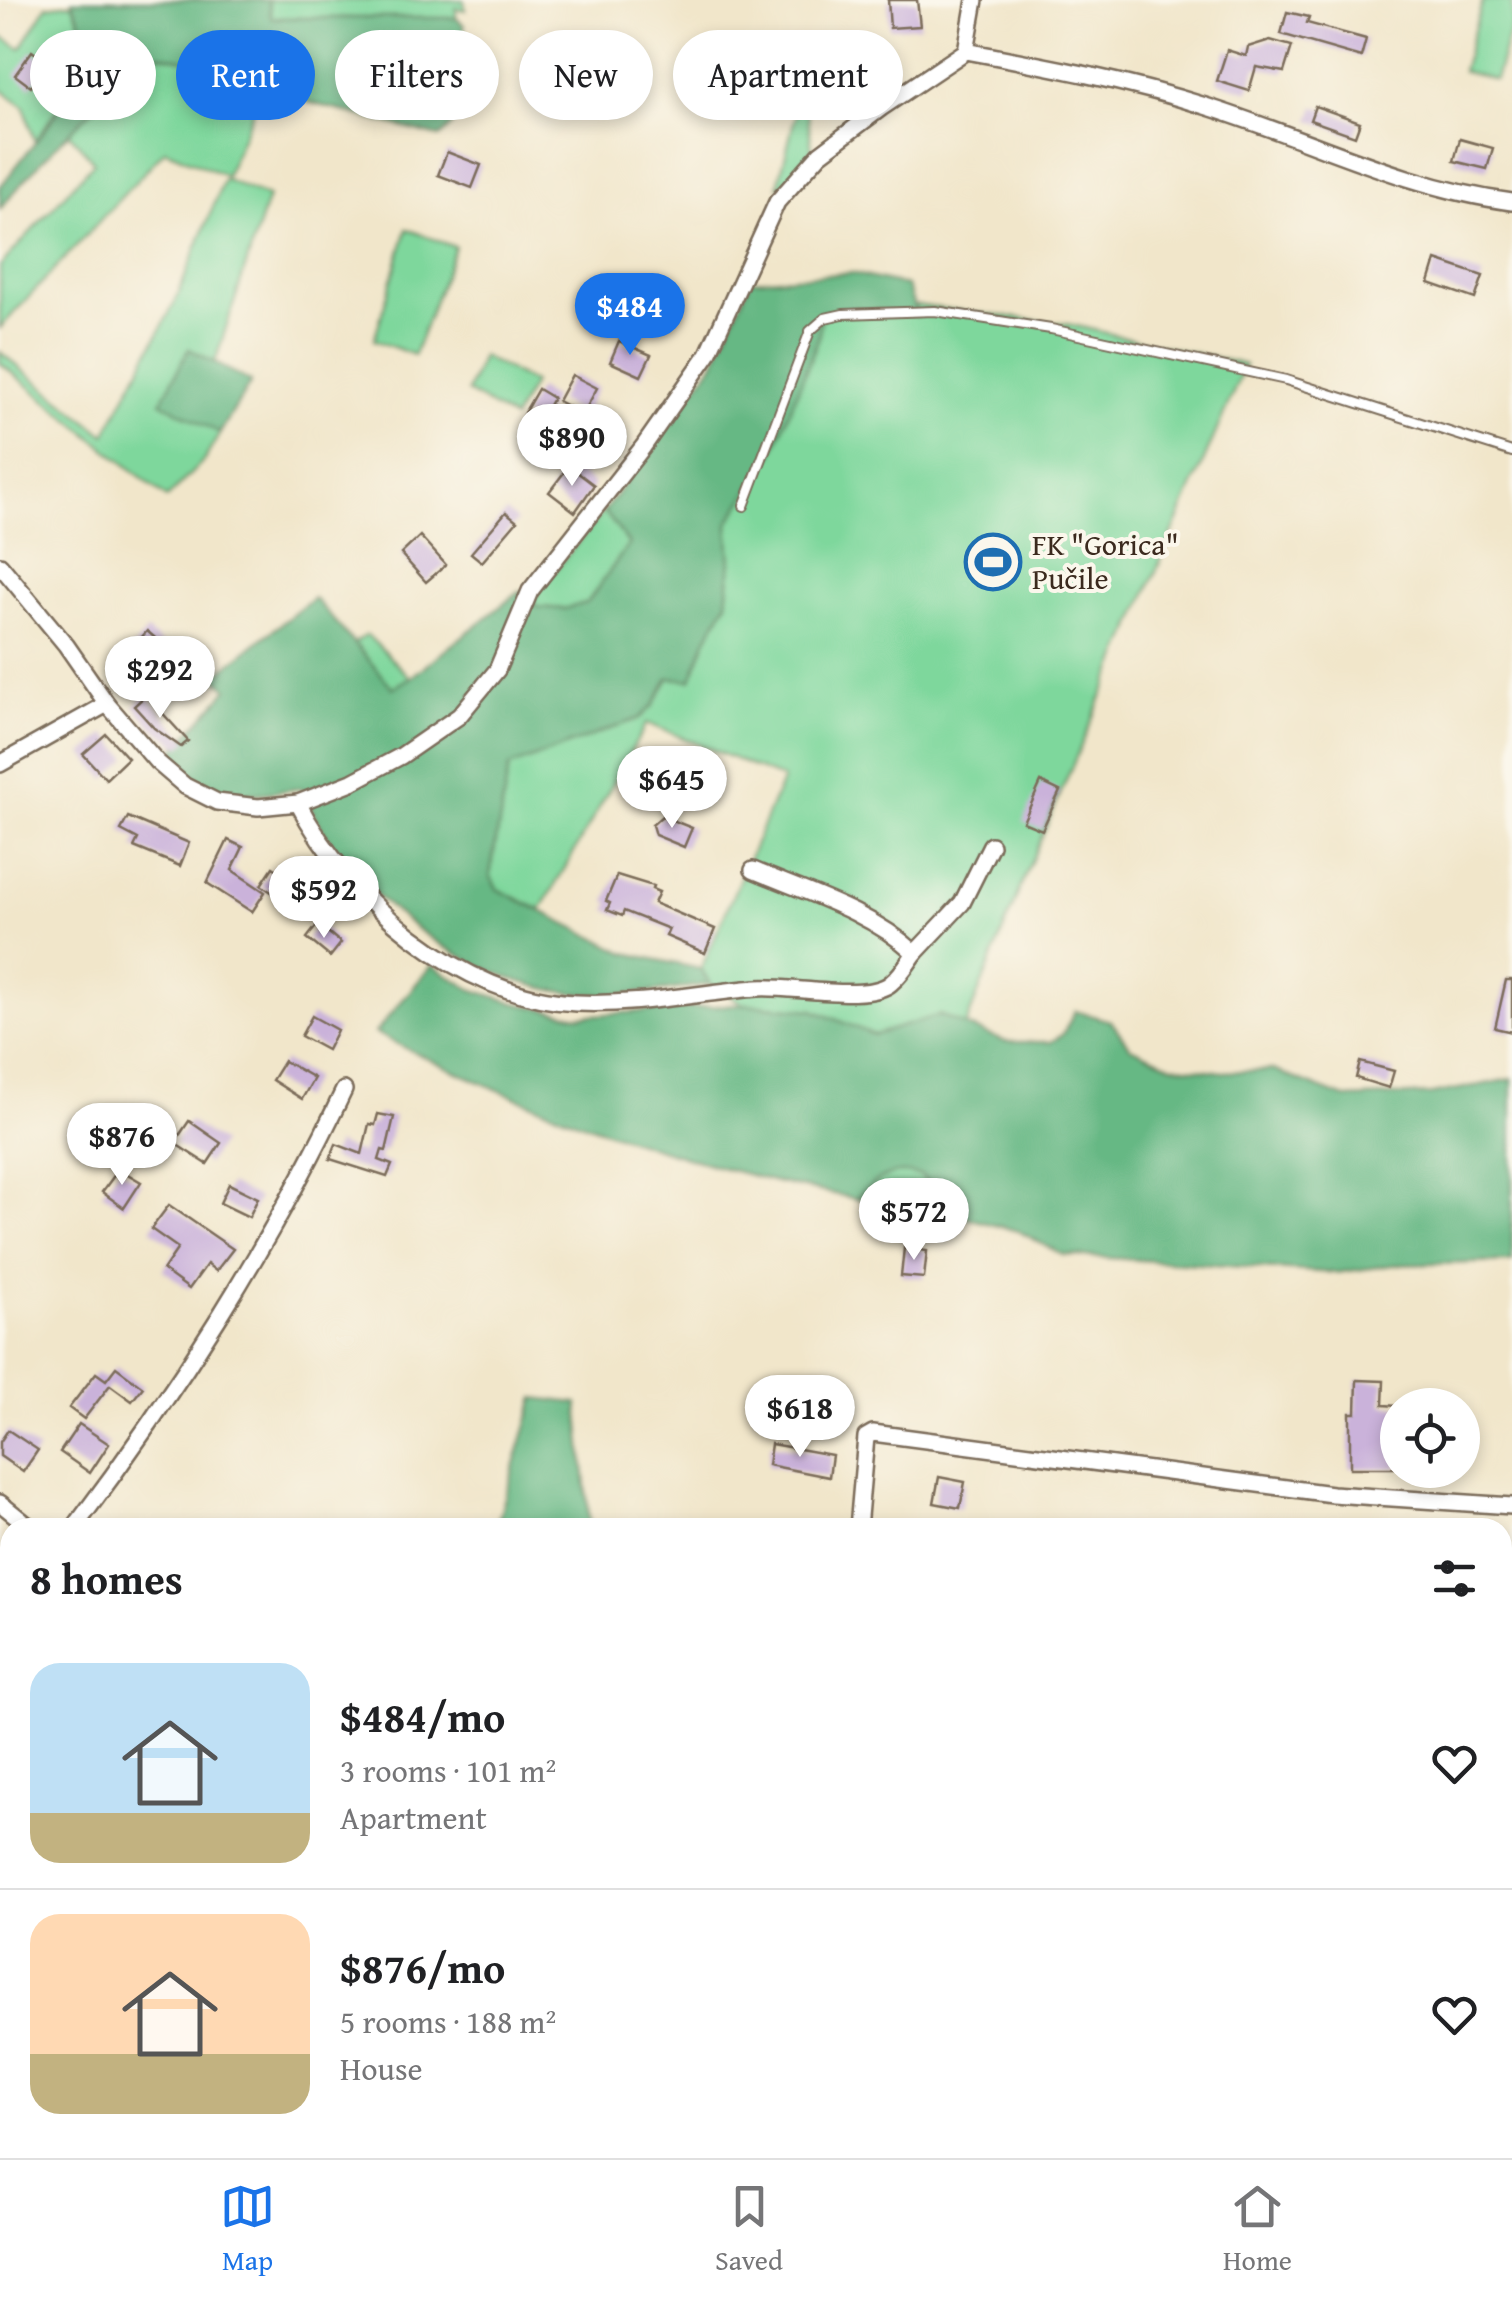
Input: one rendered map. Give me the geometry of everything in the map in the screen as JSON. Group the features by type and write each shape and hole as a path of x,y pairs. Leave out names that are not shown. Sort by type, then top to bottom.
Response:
{"street":[{"path":"0,566 66,646 106,704 158,762 184,786 217,802 258,807 298,803 352,782 401,756 459,716 497,670 530,591 643,447 708,354 777,202 820,154 966,51 974,23 975,0"},
{"path":"966,51 1098,75 1208,107 1406,178 1512,202"},
{"path":"0,764 106,704"},
{"path":"298,803 317,840 366,897 410,936 488,982 571,1003 628,1004 758,988 871,992 890,985 962,903 991,845"},
{"path":"753,870 894,934 915,953"},
{"path":"82,1518 126,1459 252,1261 304,1174 344,1090"},
{"path":"859,1518 866,1437 873,1433 1332,1494 1512,1506"}],"lane":[{"path":"744,506 810,331 825,318 843,314 935,311 1051,329 1286,380 1512,452"}],"green space":[{"path":"72,0 268,0 271,18 456,18 464,30 335,30 335,109 315,104 315,30 176,30 176,58 156,56 156,30 84,30"},
{"path":"268,0 464,0 465,10 456,8 456,18 271,18"},
{"path":"1483,0 1512,0 1512,22 1495,80 1462,71"},
{"path":"72,3 84,30 32,30 47,6"},
{"path":"30,33 30,120 49,120 35,142 24,106 0,89 0,36 21,48"},
{"path":"156,56 176,58 176,120 249,120 226,176 165,150 0,328 0,266 94,162 68,132 80,120 156,120"},
{"path":"52,120 83,120 0,209 0,187"},
{"path":"375,120 455,120 439,137"},
{"path":"794,120 808,120 812,150 784,186 778,186"},
{"path":"224,179 268,197 215,362 189,349 162,402 220,433 205,459 167,498 0,363 0,352 105,435 176,300"},
{"path":"407,229 455,247 414,355 374,340"},
{"path":"851,273 907,286 917,315 858,308 821,313 819,337 773,453 728,524 731,563 727,602 707,638 691,680 669,678 653,706 640,718 509,767 490,875 497,889 626,953 701,969 710,984 629,994 580,994 538,987 495,972 414,927 378,897 321,827 302,788 245,794 215,789 167,758 228,689 214,676 314,598 393,688 520,591 538,607 564,609 587,603 629,544 604,511 714,363 751,280"},
{"path":"914,305 1072,325 1245,365 1024,878 965,1027 940,1015 874,1036 813,1010 743,1004 710,984 701,969 783,779 647,723 541,910 497,889 490,875 509,766 640,718 653,706 669,678 707,638 727,602 731,563 728,524 773,452 819,337 821,313 858,308 916,315"},
{"path":"189,349 251,382 220,433 161,402"},
{"path":"482,356 533,383 513,419 467,392"},
{"path":"604,511 629,544 587,603 564,609 537,607 532,602 538,591"},
{"path":"367,635 410,677 393,688 354,643"},
{"path":"432,965 471,989 579,1016 743,1004 813,1010 874,1035 940,1015 1006,1042 1051,1042 1063,1034 1075,1011 1111,1021 1130,1047 1172,1065 1222,1072 1273,1070 1345,1098 1432,1094 1512,1079 1512,1262 1393,1265 1335,1273 1063,1255 1018,1231 940,1211 933,1190 921,1175 885,1176 856,1199 721,1167 620,1136 520,1099 375,1033"},
{"path":"899,1171 921,1175 933,1190 940,1211 856,1199 881,1176"},
{"path":"535,1398 578,1403 589,1518 499,1518"}],"building":[{"path":"888,0 917,0 920,26 890,28"},
{"path":"1287,12 1309,17 1307,23 1366,39 1361,57 1281,34"},
{"path":"1270,40 1292,46 1284,72 1256,67 1249,91 1217,81 1227,50 1246,56 1248,47"},
{"path":"30,54 30,86 15,75"},
{"path":"1315,106 1360,122 1355,136 1310,120"},
{"path":"1460,139 1493,148 1487,169 1454,161"},
{"path":"447,152 481,165 472,188 438,175"},
{"path":"1436,260 1483,276 1475,299 1429,283"},
{"path":"619,341 651,355 641,376 610,362"},
{"path":"572,375 597,388 583,414 558,401"},
{"path":"538,389 553,398 539,424 523,415"},
{"path":"569,466 594,485 575,512 549,492"},
{"path":"506,512 517,521 482,562 471,553"},
{"path":"420,536 446,565 426,582 401,554"},
{"path":"147,631 169,650 151,671 129,652"},
{"path":"146,695 188,741 181,747 154,728 134,706"},
{"path":"106,734 128,758 106,779 83,754"},
{"path":"1041,782 1060,791 1042,830 1023,822"},
{"path":"662,816 692,828 684,847 655,835 652,825"},
{"path":"128,817 189,843 180,866 134,847 138,839 121,830"},
{"path":"228,840 243,847 232,870 265,892 252,912 207,883"},
{"path":"273,867 279,871 282,868 303,883 289,904 261,885"},
{"path":"617,875 653,886 659,892 654,903 715,929 705,953 666,936 669,929 624,911 622,916 607,910 610,903 606,901"},
{"path":"318,924 341,943 330,957 307,938"},
{"path":"1506,980 1512,980 1512,1032 1495,1028"},
{"path":"312,1016 337,1030 327,1050 301,1036"},
{"path":"284,1061 314,1078 302,1099 272,1080"},
{"path":"1360,1062 1394,1071 1389,1088 1356,1078"},
{"path":"378,1114 394,1117 386,1151 382,1150 379,1160 392,1165 387,1177 330,1159 336,1144 362,1154 369,1124 375,1125"},
{"path":"189,1121 221,1143 207,1164 174,1143"},
{"path":"119,1169 141,1182 124,1208 102,1192"},
{"path":"229,1184 258,1198 249,1217 220,1203"},
{"path":"169,1205 233,1249 216,1271 207,1264 189,1289 163,1270 178,1248 151,1229"},
{"path":"904,1248 927,1251 924,1278 901,1276"},
{"path":"116,1367 143,1387 132,1401 110,1385 84,1419 69,1408 96,1373 106,1380"},
{"path":"1357,1380 1384,1381 1384,1388 1380,1388 1380,1468 1350,1468 1350,1413 1356,1413"},
{"path":"759,1387 782,1391 778,1419 754,1416"},
{"path":"79,1424 109,1444 90,1473 60,1452"},
{"path":"8,1430 38,1450 23,1472 0,1456 0,1442"},
{"path":"771,1444 832,1455 829,1477 768,1465"},
{"path":"939,1477 965,1482 960,1508 934,1503"}],"place":[{"name":"FK \"Gorica\" Pučile","path":"993,562"}]}
